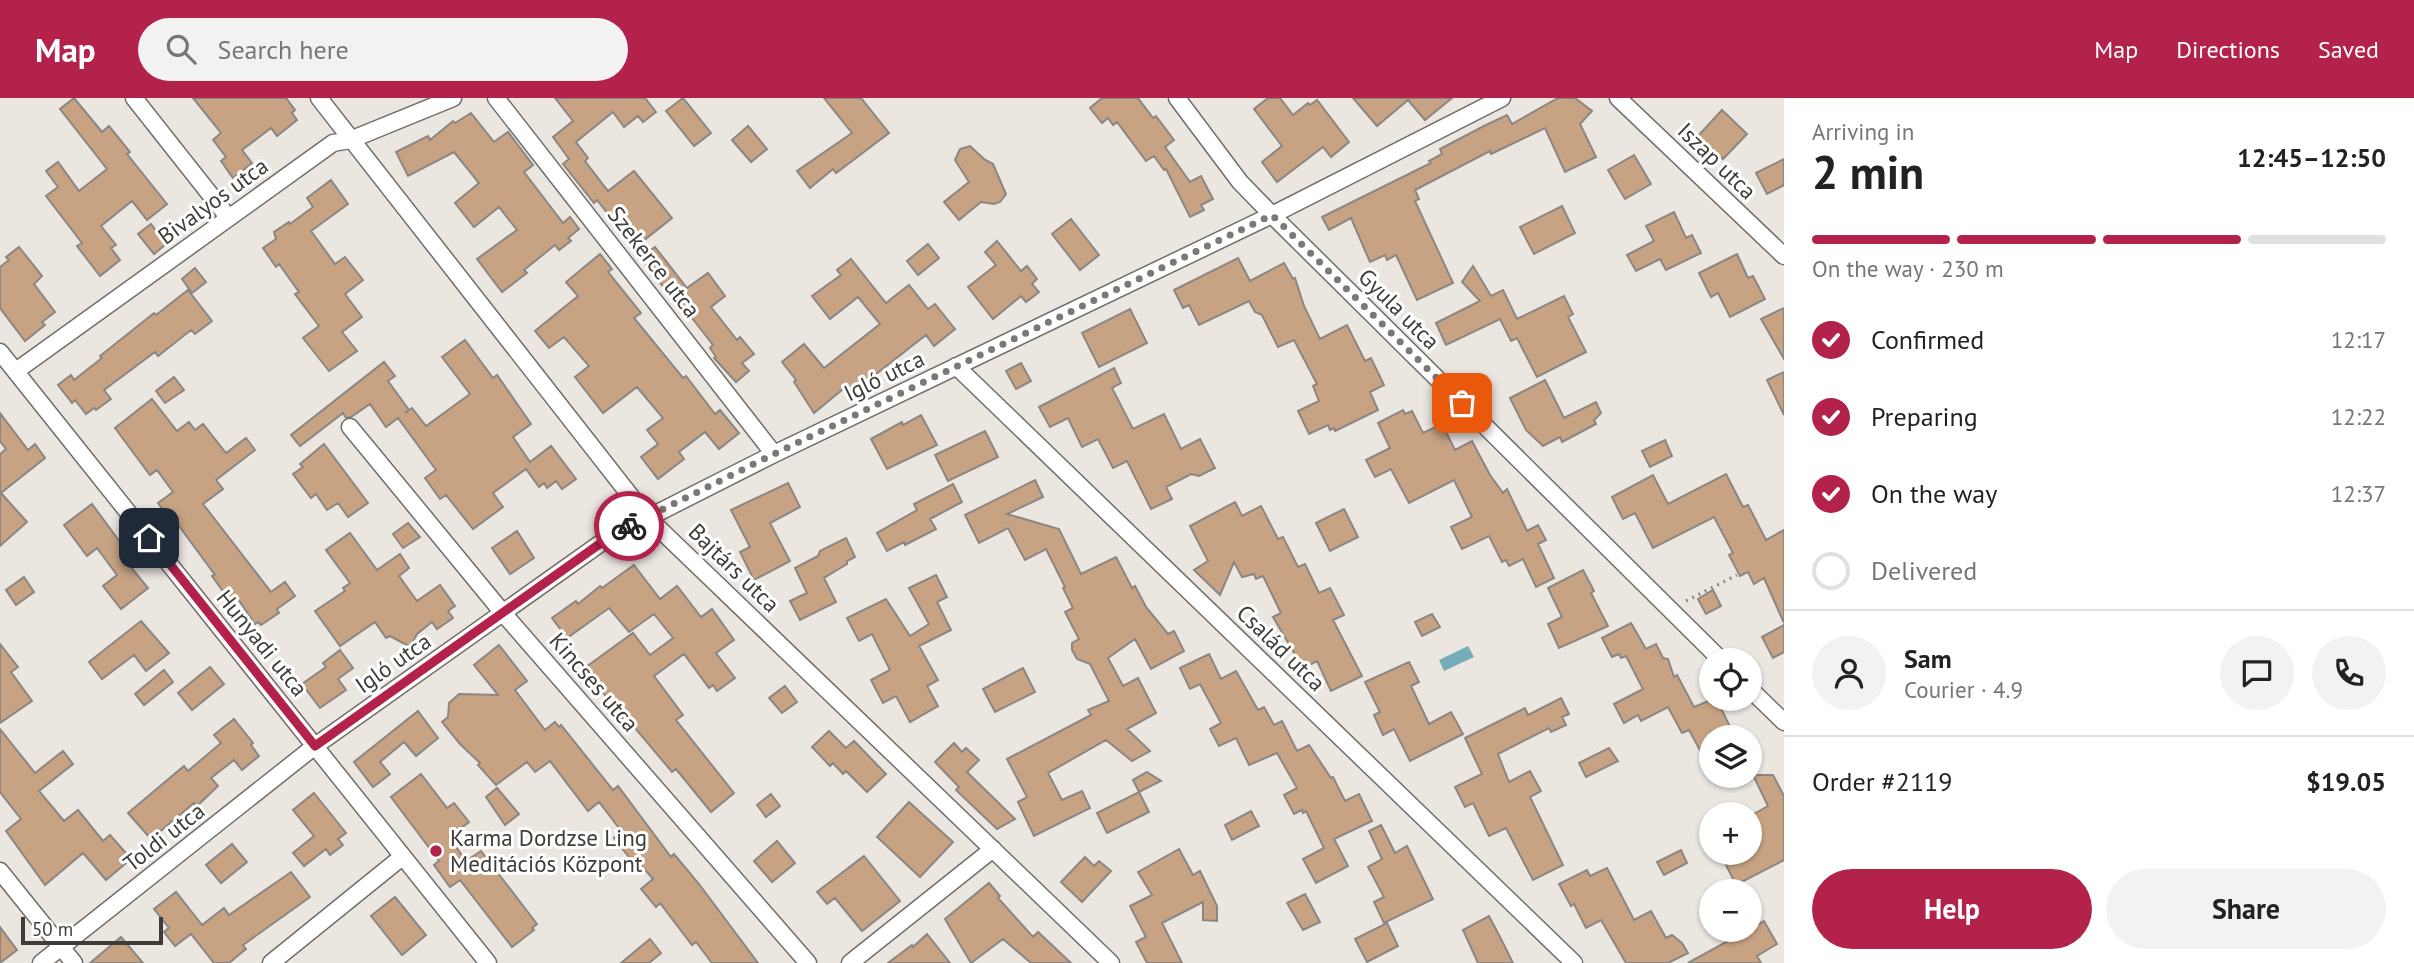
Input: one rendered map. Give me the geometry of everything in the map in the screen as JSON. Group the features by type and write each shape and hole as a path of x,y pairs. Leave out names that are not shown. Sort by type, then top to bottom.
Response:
{"street":[{"path":"134,98 228,217"},
{"name":"Bajtárs utca","path":"319,98 647,517 1111,963"},
{"name":"Bivalyos utca","path":"16,371 333,143 350,140 453,98"},
{"name":"Szekerce utca","path":"496,98 774,454"},
{"name":"Gyula utca","path":"1177,98 1240,182 1709,648"},
{"name":"Igló utca","path":"315,746 608,538 774,454 1272,215 1502,98"},
{"name":"Iszap utca","path":"1618,98 1784,256"},
{"name":"Hunyadi utca","path":"0,352 488,963"},
{"name":"Család utca","path":"956,366 1574,963"},
{"name":"Kincses utca","path":"350,427 503,613 808,963"},
{"path":"1762,701 1784,722"},
{"name":"Toldi utca","path":"41,963 315,746"},
{"path":"850,963 993,849"},
{"path":"271,963 402,857"},
{"path":"0,871 74,963"}],"path":[{"path":"1671,609 1737,575"}],"water":[{"path":"1468,646 1474,657 1444,671 1439,660"}],"building":[{"path":"74,98 102,132 109,126 130,152 127,154 167,204 147,220 132,201 101,226 116,245 111,248 120,260 100,276 77,246 82,243 46,196 58,187 46,171 58,162 79,191 107,169 60,109"},
{"path":"193,98 286,98 295,110 292,113 297,120 277,136 271,128 242,150 252,163 233,178 221,161 226,157 213,140 221,133"},
{"path":"555,98 645,98 656,112 643,122 638,116 624,127 613,112 576,142 588,158 585,161 608,191 634,171 672,218 638,245 626,231 623,233 597,200 594,203 563,164 569,159 553,137 573,121"},
{"path":"683,98 711,133 694,146 666,111"},
{"path":"824,98 861,98 889,133 836,173 833,169 810,188 797,171 852,133"},
{"path":"1102,98 1138,98 1153,118 1156,116 1174,140 1165,147 1190,182 1201,176 1213,199 1201,205 1204,210 1190,217 1166,169 1164,170 1154,156 1146,161 1117,122 1113,125 1108,118 1102,123 1090,108"},
{"path":"1268,98 1280,98 1293,115 1308,103 1310,105 1317,100 1349,142 1331,157 1323,147 1277,182 1262,162 1282,146 1254,109"},
{"path":"1353,98 1452,98 1425,120 1408,100 1377,126"},
{"path":"1558,98 1575,98 1592,111 1580,124 1596,157 1565,172 1545,128 1491,154 1490,151 1415,190 1419,199 1415,201 1453,283 1417,300 1396,255 1387,260 1385,255 1370,262 1351,218 1329,230 1322,217 1431,163 1429,161 1442,154 1440,149 1484,126 1507,115 1512,124"},
{"path":"1722,110 1747,134 1723,159 1698,136"},
{"path":"471,113 494,142 508,132 533,165 524,172 563,223 570,217 579,229 568,238 571,241 559,250 555,245 524,270 527,273 502,292 477,259 517,230 499,207 474,227 455,203 479,183 454,152 408,176 396,152 428,136 430,140 453,121 455,123"},
{"path":"748,126 767,149 751,162 732,140"},
{"path":"970,146 993,164 1006,194 1000,202 994,204 981,202 959,220 944,202 969,182 955,160 960,149"},
{"path":"1634,155 1651,184 1625,199 1608,170"},
{"path":"1784,159 1784,185 1767,194 1756,173"},
{"path":"331,180 348,204 311,231 335,264 345,257 363,280 345,294 362,317 342,332 357,351 329,371 303,338 319,326 295,294 299,292 279,264 276,267 263,248 276,239 274,232 313,207 307,198"},
{"path":"1562,206 1575,233 1534,254 1520,227"},
{"path":"1674,212 1686,238 1692,235 1701,253 1666,270 1660,259 1636,271 1627,255 1654,241 1646,226"},
{"path":"1071,219 1099,255 1080,270 1052,234"},
{"path":"151,224 166,244 154,254 138,234"},
{"path":"997,241 1021,271 1027,266 1037,279 1032,284 1039,292 1026,302 1021,296 993,319 968,287 996,265 985,252"},
{"path":"928,244 939,258 918,275 907,261"},
{"path":"19,247 42,276 34,284 55,312 42,322 45,325 25,341 0,308 0,267 9,260 6,257"},
{"path":"655,247 687,288 708,273 725,296 711,307 737,340 740,337 754,354 742,363 749,371 736,382 714,358 716,357 710,348 713,345 688,313 685,315 641,258"},
{"path":"600,254 612,269 608,272 641,313 634,318 683,378 686,376 715,414 720,410 739,433 719,449 705,432 679,452 684,459 658,479 641,457 658,444 647,430 663,418 637,387 603,413 575,377 589,366 564,337 549,348 535,331 578,296 566,282"},
{"path":"1737,254 1748,278 1753,276 1765,299 1730,317 1718,293 1711,297 1699,273"},
{"path":"1238,258 1250,281 1284,263 1293,279 1295,278 1304,306 1320,339 1347,325 1365,361 1371,358 1384,385 1370,392 1378,410 1335,431 1334,428 1330,430 1328,425 1309,434 1298,411 1319,401 1313,386 1317,384 1294,340 1278,347 1262,315 1255,312 1249,301 1199,325 1189,305 1183,308 1174,290"},
{"path":"851,259 886,303 909,285 928,309 935,304 955,329 934,346 926,335 853,392 848,385 814,413 794,382 796,380 782,362 804,344 824,368 880,324 858,297 830,319 812,296 841,275 837,270"},
{"path":"1473,266 1491,296 1503,290 1517,319 1564,296 1573,314 1568,317 1586,352 1537,377 1517,338 1511,341 1500,319 1446,345 1436,323 1480,301 1462,282"},
{"path":"195,268 206,282 192,293 182,279"},
{"path":"188,290 212,321 195,334 191,330 158,356 155,352 104,390 111,399 96,410 94,408 86,414 75,400 72,403 58,385 71,375 74,380 154,313 156,315"},
{"path":"1784,308 1784,359 1761,319"},
{"path":"1130,309 1147,343 1099,367 1082,333"},
{"path":"465,340 493,378 497,375 531,424 513,437 530,462 551,446 576,479 562,489 556,481 547,488 544,483 539,487 526,469 493,493 503,507 473,529 446,495 440,499 425,478 436,470 398,418 386,427 370,404 351,417 346,418 343,413 300,446 291,435 384,362 395,376 388,381 409,410 405,413 412,408 426,426 470,394 442,357"},
{"path":"1021,363 1031,381 1016,389 1006,371"},
{"path":"1114,368 1121,383 1112,388 1133,429 1164,414 1181,449 1200,439 1215,468 1199,476 1191,474 1166,487 1172,499 1151,509 1127,461 1113,468 1098,439 1082,447 1068,418 1050,427 1039,407"},
{"path":"1784,372 1784,415 1767,380"},
{"path":"174,377 184,390 165,403 156,391"},
{"path":"1545,380 1564,418 1596,402 1601,413 1594,420 1596,424 1562,442 1560,437 1543,446 1526,430 1510,398"},
{"path":"152,399 177,431 189,422 195,430 203,424 226,453 246,438 255,450 216,480 223,489 203,504 271,592 285,582 295,596 277,609 279,613 261,625 258,622 255,624 236,596 230,601 212,576 215,575 179,526 176,527 158,503 173,492 157,470 150,475 115,428"},
{"path":"1403,410 1405,414 1412,411 1423,433 1442,424 1455,450 1472,441 1503,493 1507,489 1527,531 1538,525 1546,540 1538,544 1554,578 1536,587 1523,559 1509,566 1506,560 1502,562 1489,536 1462,549 1451,527 1472,517 1454,480 1409,503 1391,469 1375,477 1366,460 1390,448 1378,423"},
{"path":"0,413 28,450 35,444 45,458 1,493 27,522 0,546 0,454 6,449 0,441"},
{"path":"921,415 937,445 887,469 871,439"},
{"path":"985,431 998,457 948,481 935,455"},
{"path":"1665,440 1672,456 1650,467 1642,451"},
{"path":"324,444 368,503 348,517 338,503 327,510 316,494 311,498 293,474 303,467 300,464"},
{"path":"1726,474 1743,507 1748,505 1766,540 1784,530 1784,623 1764,578 1754,584 1748,572 1740,576 1729,555 1733,553 1714,517 1653,548 1635,513 1623,519 1612,497 1653,475 1668,504"},
{"path":"1035,480 1043,497 1007,514 1059,529 1081,574 1116,557 1132,588 1135,586 1146,607 1168,634 1174,631 1184,651 1151,669 1135,639 1108,658 1123,686 1138,678 1156,713 1127,729 1150,751 1132,761 1106,740 1048,773 1062,800 1082,791 1090,808 1034,836 1018,802 1027,797 1007,759 1091,715 1088,710 1109,701 1090,664 1077,659 1072,650 1072,643 1079,639 1065,612 1073,608 1046,549 1025,560 1008,528 979,543 965,515"},
{"path":"788,483 800,507 770,523 790,561 754,580 740,552 750,547 731,510"},
{"path":"953,484 962,502 930,519 936,529 887,551 877,533 917,510 914,504"},
{"path":"1235,502 1242,516 1261,506 1278,539 1283,537 1298,567 1305,564 1319,593 1330,588 1344,615 1333,620 1362,676 1331,691 1317,661 1303,668 1273,617 1281,613 1263,576 1256,579 1254,574 1242,577 1234,562 1220,595 1194,570 1208,561 1190,526"},
{"path":"92,504 131,557 126,561 148,588 121,609 103,586 117,575 97,548 87,556 64,525"},
{"path":"1344,509 1358,537 1330,551 1316,523"},
{"path":"408,523 420,537 403,548 393,534"},
{"path":"517,531 534,558 510,574 492,548"},
{"path":"350,533 377,570 400,554 409,568 399,576 417,601 440,585 455,606 448,611 453,618 437,629 432,622 417,634 410,647 390,636 386,638 375,622 340,646 315,611 345,591 343,588 350,583 326,550"},
{"path":"846,538 855,557 824,578 836,602 800,620 790,601 807,593 795,568"},
{"path":"634,565 660,599 677,586 701,617 712,609 734,640 716,653 735,678 717,691 713,685 709,688 684,654 654,676 683,715 676,720 734,793 711,812 676,769 672,772 625,716 621,719 586,667 633,633 650,655 673,638 654,614 629,632 609,608 567,638 552,618 576,601 578,604 600,586 602,588"},
{"path":"1583,570 1608,626 1559,648 1548,624 1562,617 1548,588"},
{"path":"936,575 947,597 937,602 951,630 919,646 938,680 927,686 938,706 910,722 896,696 883,703 871,680 890,670 872,634 859,641 847,618 886,599 910,636 929,624 909,588"},
{"path":"24,577 34,592 16,605 6,590"},
{"path":"1713,590 1721,606 1706,614 1698,599"},
{"path":"1432,614 1440,627 1422,636 1415,622"},
{"path":"141,621 169,653 146,671 134,655 102,679 89,662"},
{"path":"1631,623 1646,649 1656,644 1663,658 1668,659 1674,677 1677,675 1694,707 1699,705 1699,711 1722,711 1729,725 1699,725 1699,748 1689,730 1682,733 1668,707 1641,721 1638,715 1624,723 1614,704 1643,689 1626,656 1621,658 1619,654 1612,657 1602,638"},
{"path":"1784,625 1784,652 1773,658 1762,637"},
{"path":"0,644 18,667 11,672 32,701 0,723"},
{"path":"499,645 527,681 515,690 545,730 555,722 559,727 561,725 613,790 618,786 671,857 674,854 699,884 758,963 712,963 696,942 692,945 660,903 656,907 641,889 653,879 635,858 632,861 614,838 622,832 599,802 588,811 550,761 535,772 527,762 496,785 478,765 480,763 442,722 448,717 449,703 459,694 498,695 474,665"},
{"path":"340,650 353,668 338,679 346,690 320,708 302,684 326,667 323,663"},
{"path":"1209,654 1221,679 1236,671 1258,710 1264,707 1274,725 1282,721 1297,751 1309,745 1331,778 1333,777 1345,801 1359,794 1372,821 1334,839 1348,866 1316,883 1303,859 1324,848 1306,811 1294,814 1284,795 1297,788 1277,753 1249,765 1236,738 1219,746 1210,729 1221,723 1200,684 1190,689 1180,668"},
{"path":"1409,662 1419,682 1411,686 1429,724 1451,712 1463,734 1410,761 1394,729 1383,735 1374,715 1380,712 1365,682"},
{"path":"210,667 224,684 192,710 178,693"},
{"path":"1023,668 1035,692 995,712 983,689"},
{"path":"164,670 173,682 144,705 135,694"},
{"path":"785,686 797,702 782,713 769,698"},
{"path":"1561,698 1569,714 1562,717 1566,725 1551,732 1549,728 1498,754 1509,782 1530,771 1541,791 1530,797 1563,865 1533,880 1506,828 1489,836 1473,803 1465,807 1455,787 1482,774 1465,738 1525,708 1528,715"},
{"path":"418,711 438,738 416,756 404,742 380,762 390,774 373,787 354,762"},
{"path":"234,719 253,743 251,745 259,756 242,770 234,760 211,778 218,786 197,806 194,803 151,839 128,813 184,766 188,771 221,743 214,735"},
{"path":"0,729 35,773 63,751 73,764 39,791 64,821 78,810 103,841 110,835 131,859 106,880 83,853 45,885 6,831 21,819 0,792"},
{"path":"829,731 846,748 854,741 886,774 867,792 846,771 843,774 833,763 830,766 812,747"},
{"path":"954,743 962,752 966,748 979,760 967,772 1015,819 997,829 956,790 959,787 935,762"},
{"path":"1609,748 1618,761 1586,777 1579,763"},
{"path":"1147,772 1161,781 1139,792 1133,780"},
{"path":"421,774 447,808 454,803 469,822 449,837 466,861 481,851 537,924 532,928 534,930 512,947 460,880 450,887 434,865 439,861 391,797"},
{"path":"1762,775 1773,775 1784,796 1784,860 1748,879 1733,879 1726,865 1762,865 1762,809 1768,806 1759,788 1762,788"},
{"path":"497,788 519,814 505,825 486,797"},
{"path":"1139,792 1149,812 1107,833 1097,813"},
{"path":"314,793 346,833 338,839 343,845 330,855 326,849 304,866 293,853 314,836 293,810"},
{"path":"771,794 780,806 766,817 757,805"},
{"path":"909,802 953,842 920,877 877,837"},
{"path":"1251,811 1259,826 1232,840 1225,825"},
{"path":"1381,825 1395,853 1407,846 1433,899 1384,923 1374,902 1384,897 1368,867 1382,859 1369,831"},
{"path":"777,841 795,863 772,882 754,861"},
{"path":"232,844 247,862 221,883 206,865"},
{"path":"1179,849 1193,875 1200,871 1217,906 1217,921 1203,920 1203,902 1162,923 1182,963 1147,963 1136,942 1146,937 1130,906 1152,895 1138,872"},
{"path":"1681,850 1687,863 1664,875 1657,862"},
{"path":"864,856 900,901 862,931 835,898 827,904 817,892"},
{"path":"1085,857 1094,866 1099,861 1111,871 1082,902 1061,882"},
{"path":"1607,868 1634,920 1651,911 1666,938 1672,935 1682,943 1688,953 1668,963 1626,963 1601,920 1586,928 1574,904 1571,906 1559,884 1587,870 1590,876"},
{"path":"291,872 310,897 243,945 246,949 229,963 214,963 191,934 175,946 164,932 169,928 154,909 176,892 202,925 224,908 229,915"},
{"path":"989,883 1000,896 998,898 1033,937 1038,932 1071,963 1031,963 1003,939 971,963 945,919"},
{"path":"1305,894 1320,922 1303,930 1287,903"},
{"path":"395,897 426,935 402,955 371,916"},
{"path":"1489,916 1513,963 1478,963 1463,930"},
{"path":"1764,921 1777,944 1757,956 1761,963 1688,963 1726,942 1762,942"},
{"path":"1387,923 1398,946 1367,962 1355,939"},
{"path":"0,927 17,950 0,963"},
{"path":"927,934 950,963 888,963 912,945 913,947"},
{"path":"121,937 143,963 90,963"},
{"path":"650,939 661,953 649,963 621,963"}],"way so far":[{"path":"629,526 1272,215 1462,403"}],"place":[{"name":"Karma Dordzse Ling Meditációs Központ","path":"436,851"}],"route":[{"path":"149,538 315,746 608,538 629,526"}]}
